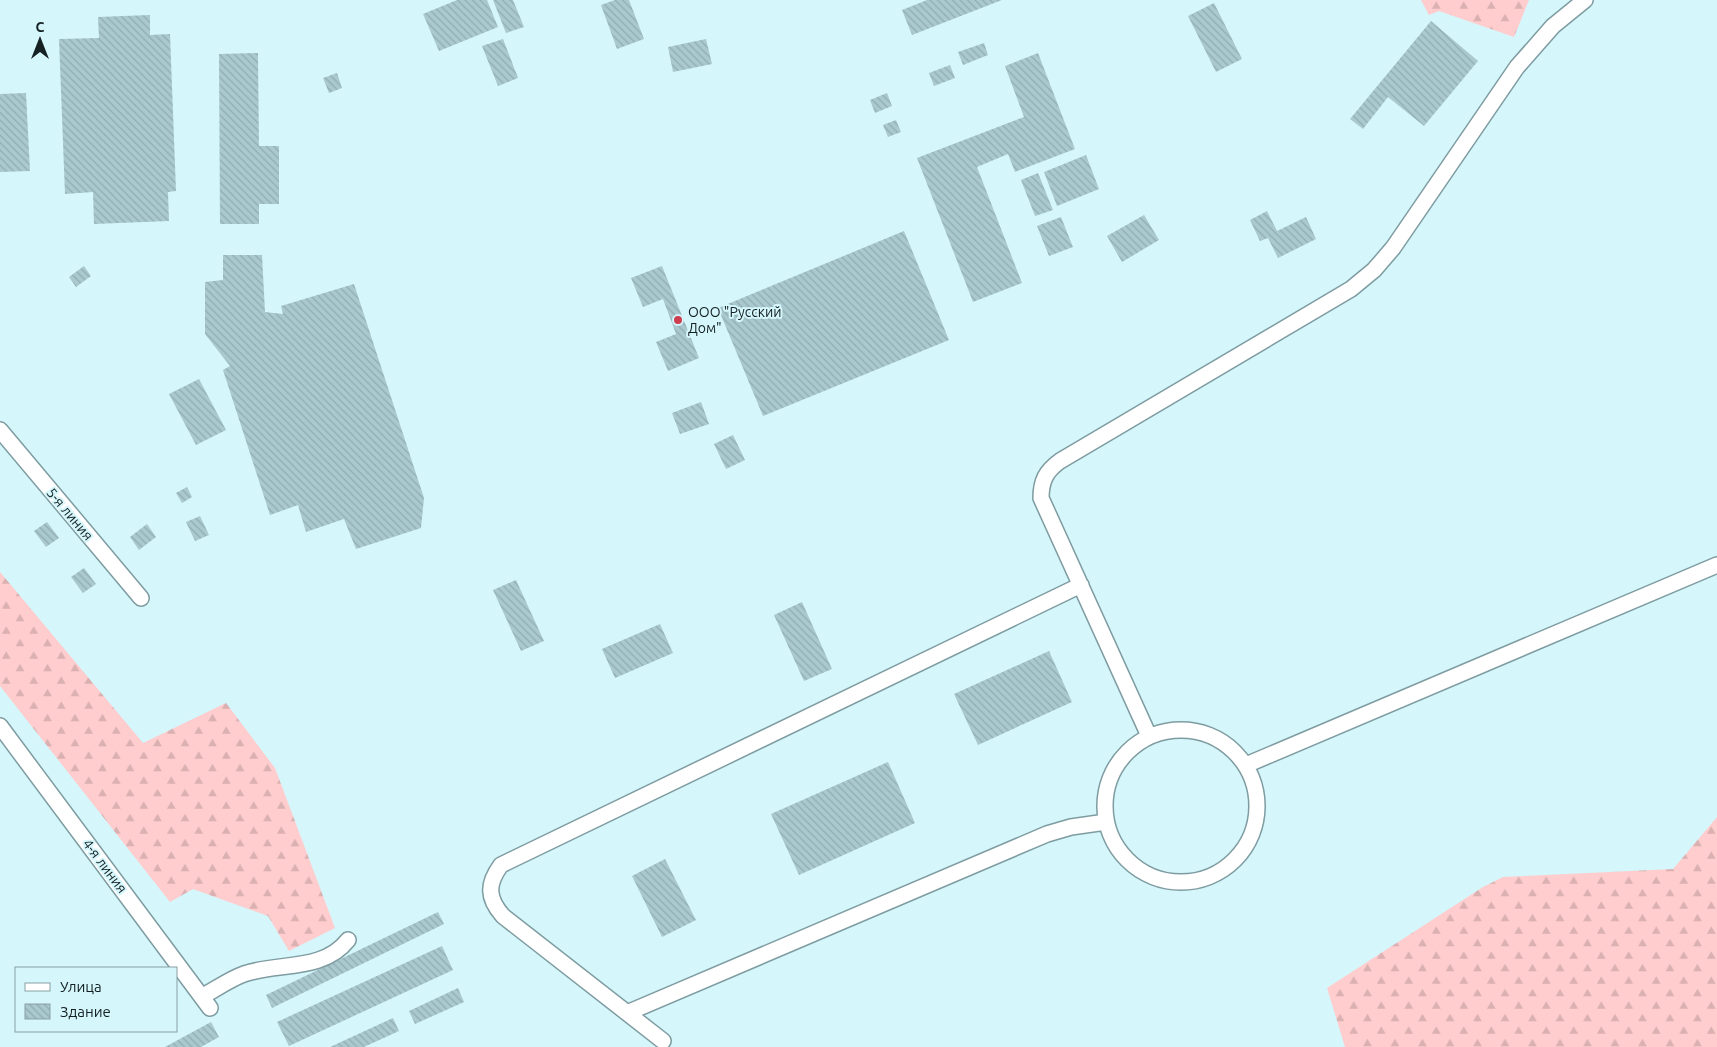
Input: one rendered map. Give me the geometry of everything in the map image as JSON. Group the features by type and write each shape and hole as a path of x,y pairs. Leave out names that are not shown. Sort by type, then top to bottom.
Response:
{"street":[{"path":"1149,736 1041,498 1043,482 1051,468 1351,289 1374,270 1393,248 1517,67 1553,26 1585,0"},
{"name":"5-я линия","path":"0,430 141,598"},
{"path":"1246,765 1717,565"},
{"path":"663,1041 503,916 493,905 489,891 492,876 501,865 1080,585"},
{"name":"4-я линия","path":"0,726 206,1002 244,974 322,959 340,950 348,940"},
{"path":"1180,729 1212,736 1238,755 1246,765 1256,789 1257,815 1248,844 1228,867 1200,880 1169,882 1140,871 1118,850 1106,822 1106,788 1122,757 1149,736 1180,729"},
{"path":"627,1013 1047,834 1071,827 1106,822"}],"green space":[{"path":"1421,0 1529,0 1514,37 1439,11 1429,15"},
{"path":"0,572 143,743 226,703 275,768 335,928 289,951 268,916 193,889 170,902 0,686"},
{"path":"1717,817 1717,1047 1345,1047 1327,988 1483,887 1503,877 1673,869"}],"building":[{"path":"457,0 487,0 498,27 439,51 423,14"},
{"path":"493,0 513,0 524,27 506,33"},
{"path":"615,0 629,0 644,39 617,49 601,5"},
{"path":"927,0 1002,0 912,35 902,10"},
{"path":"1214,3 1242,59 1216,72 1188,16"},
{"path":"150,15 150,35 170,34 176,191 168,192 169,221 94,224 93,192 65,194 59,39 99,38 98,17"},
{"path":"1431,21 1478,61 1424,126 1388,97 1363,129 1350,119"},
{"path":"503,39 518,78 498,86 482,46"},
{"path":"706,39 712,64 673,72 668,47"},
{"path":"984,43 988,55 963,65 958,52"},
{"path":"258,53 259,146 279,146 279,204 259,204 259,224 220,224 219,54"},
{"path":"1038,53 1075,149 1015,172 1008,154 977,167 1022,283 973,302 917,158 1024,117 1005,66"},
{"path":"950,65 955,78 934,86 929,73"},
{"path":"337,73 342,88 329,93 323,78"},
{"path":"26,93 30,171 0,172 0,94"},
{"path":"887,93 892,106 875,113 870,100"},
{"path":"896,120 901,132 888,137 883,125"},
{"path":"1086,155 1099,189 1057,206 1044,172"},
{"path":"1038,173 1053,210 1035,216 1021,180"},
{"path":"1267,211 1277,231 1306,217 1316,239 1278,258 1268,238 1260,241 1250,220"},
{"path":"1144,215 1159,240 1122,262 1107,236"},
{"path":"1061,217 1073,247 1049,256 1037,226"},
{"path":"904,231 949,340 763,416 718,308"},
{"path":"223,255 262,255 265,312 283,314 281,306 354,284 424,498 421,528 356,549 344,519 306,532 298,505 270,515 223,370 230,366 205,334 205,282 223,280"},
{"path":"84,266 91,276 76,287 69,277"},
{"name":"ООО \"Русский Дом\"","path":"662,266 699,358 668,371 656,342 676,334 663,299 643,307 631,278"},
{"path":"199,379 226,430 196,445 169,394"},
{"path":"701,402 709,424 680,434 672,413"},
{"path":"733,435 745,460 726,469 714,444"},
{"path":"187,487 192,497 182,503 176,493"},
{"path":"200,516 209,535 195,541 186,522"},
{"path":"47,522 59,538 46,547 34,531"},
{"path":"147,524 156,537 139,550 130,537"},
{"path":"84,568 96,584 83,593 71,577"},
{"path":"516,580 544,641 521,651 493,590"},
{"path":"802,602 832,669 804,681 774,615"},
{"path":"660,624 673,653 615,678 602,649"},
{"path":"1049,651 1072,702 978,745 954,694"},
{"path":"888,762 915,823 799,875 771,814"},
{"path":"665,859 696,920 662,937 632,876"},
{"path":"438,912 444,924 272,1008 266,995"},
{"path":"442,946 453,970 289,1046 277,1022"},
{"path":"458,988 464,1002 415,1024 409,1011"},
{"path":"393,1018 399,1031 364,1047 330,1047"},
{"path":"211,1022 219,1037 201,1047 165,1047"}],"place":[{"name":"ООО \"Русский Дом\"","path":"678,320"}]}
